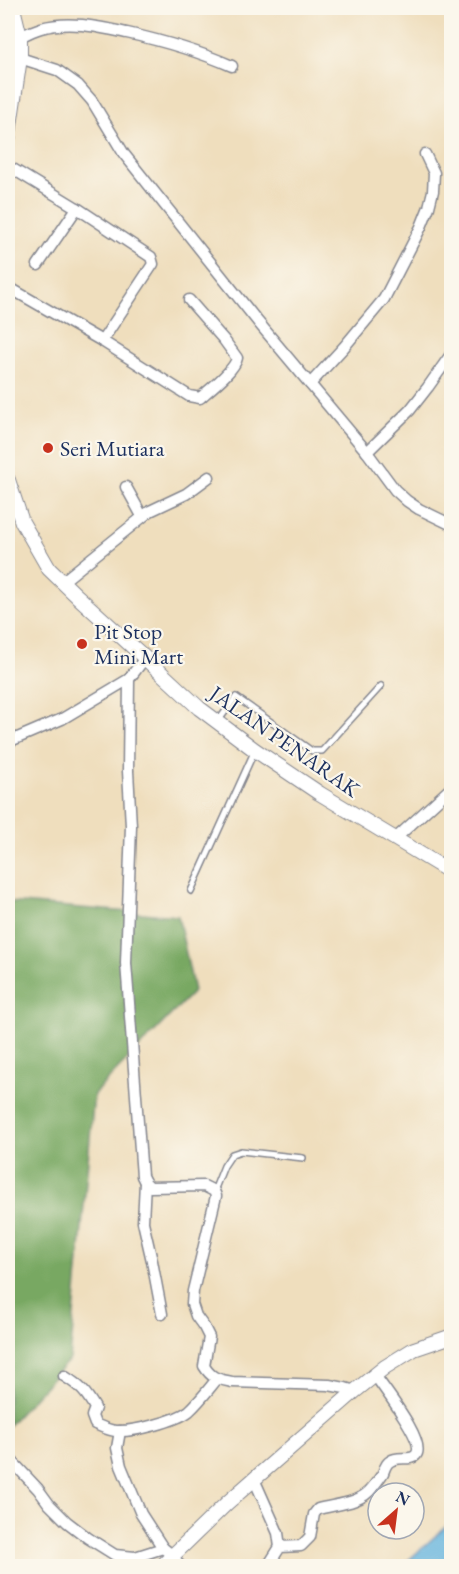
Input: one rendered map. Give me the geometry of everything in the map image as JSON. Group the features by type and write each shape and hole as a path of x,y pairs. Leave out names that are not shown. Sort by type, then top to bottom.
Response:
{"street":[{"path":"8,139 17,47 13,8"},
{"path":"17,47 39,28 63,24 94,26 155,39 200,52 232,66"},
{"path":"17,47 78,85 92,101 119,147 137,171 258,322 367,452 395,490 407,501 452,525"},
{"path":"310,384 384,299 421,227 433,191 434,173 425,154"},
{"path":"8,166 77,208 153,260 153,264 102,341"},
{"path":"38,265 77,208"},
{"path":"8,287 102,341 189,396 200,398 236,364 237,358 189,300"},
{"path":"367,452 410,410 452,353"},
{"path":"62,582 142,516 186,494 209,477"},
{"name":"JALAN PENARAK","path":"8,480 10,497 49,569 199,708 255,750 319,793 452,873"},
{"path":"126,487 142,516"},
{"path":"8,742 62,720 129,679 146,658"},
{"path":"129,679 128,771 131,826 126,963 142,1176 150,1186 204,1186 214,1191 216,1196 193,1291 192,1304 196,1316 209,1337 204,1366 209,1375 232,1382 328,1385 355,1391"},
{"path":"395,839 452,787"},
{"path":"145,1182 142,1222 162,1314"},
{"path":"162,1566 227,1503 385,1367 414,1349 452,1336"},
{"path":"280,1547 301,1546 310,1537 314,1514 318,1509 356,1500 370,1491 387,1464 395,1458 413,1457 418,1454 419,1448 410,1426 375,1375"},
{"path":"64,1376 80,1386 89,1397 95,1408 92,1416 95,1424 109,1430 120,1431 147,1427 188,1412 217,1379"},
{"path":"120,1431 117,1448 121,1466 141,1514 171,1557"},
{"path":"8,1457 68,1522 115,1555 171,1557"},
{"path":"254,1479 278,1533 280,1547 268,1566"}],"lane":[{"path":"218,722 236,697 312,751 322,751 381,686"},
{"path":"191,891 255,750"},
{"path":"214,1191 224,1166 232,1154 241,1150 303,1158"}],"green space":[{"path":"8,902 178,916 194,991 94,1094 70,1359 8,1426"}],"water":[{"path":"451,1522 451,1566 402,1566"}],"place":[{"name":"Seri Mutiara","path":"48,448"},
{"name":"Pit Stop Mini Mart","path":"82,644"}]}
